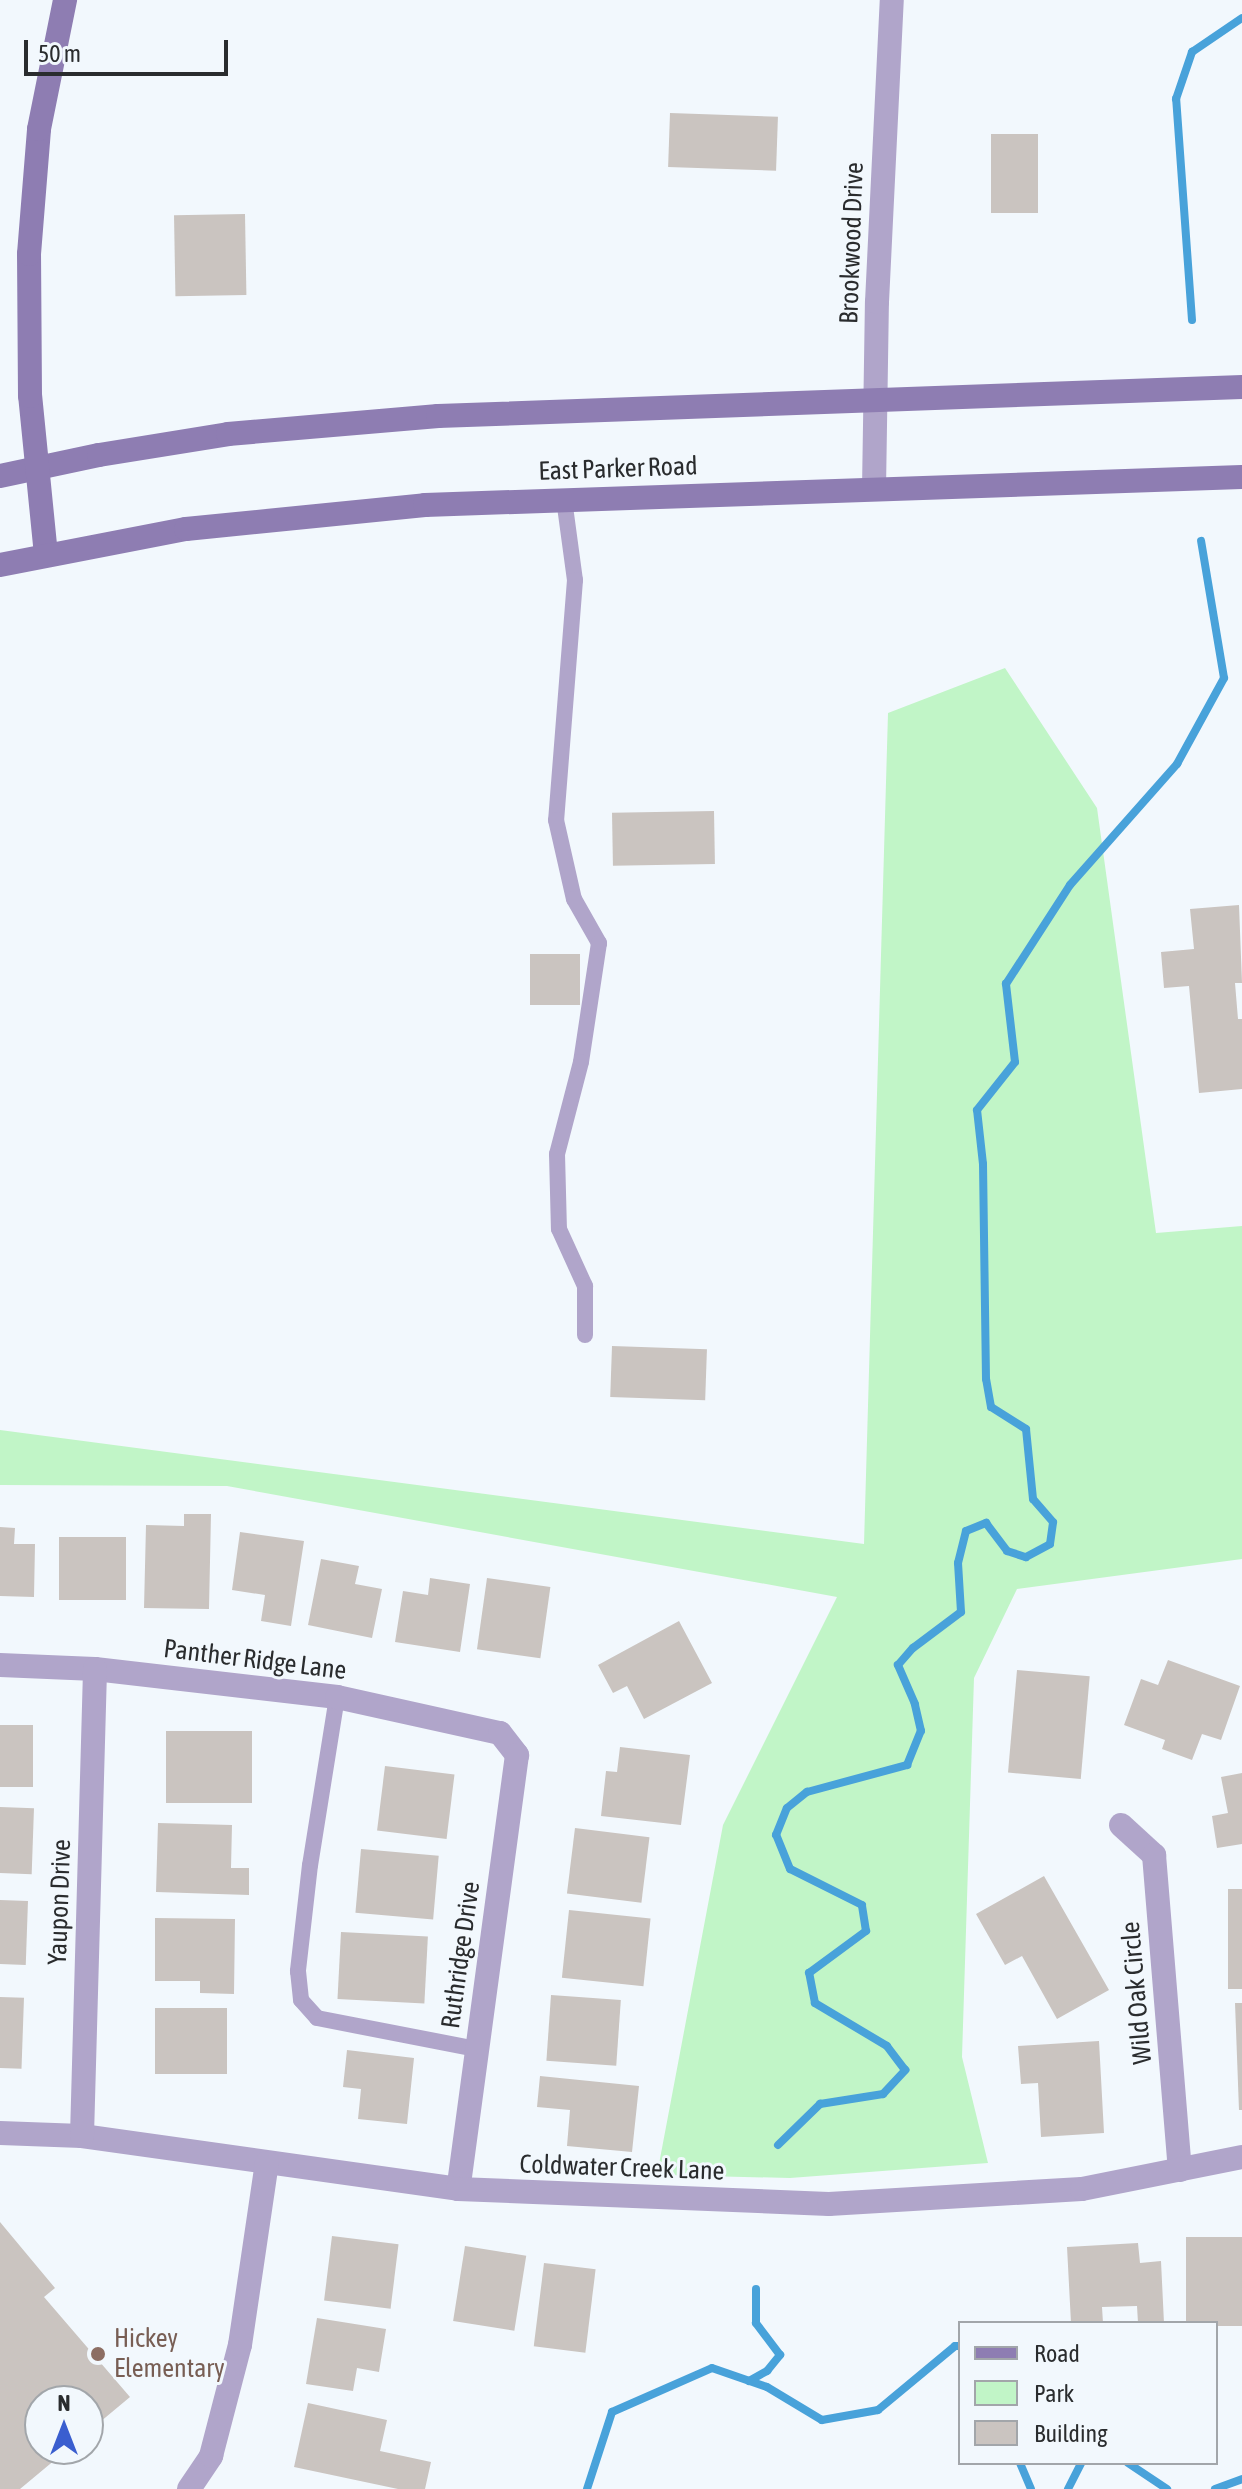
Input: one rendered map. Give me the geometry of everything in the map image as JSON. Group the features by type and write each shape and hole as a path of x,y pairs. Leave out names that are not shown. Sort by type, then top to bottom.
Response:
{"main road":[{"path":"46,555 28,357 32,195 43,100 65,0"},
{"path":"0,476 228,434 341,423 498,413 1242,387"},
{"name":"East Parker Road","path":"0,565 242,522 425,505 1242,477"}],"street":[{"name":"Brookwood Drive","path":"874,489 892,0"},
{"name":"Panther Ridge Lane","path":"0,1665 95,1669 337,1697 500,1733"},
{"name":"Yaupon Drive","path":"82,2136 95,1669"},
{"name":"Ruthridge Drive","path":"458,2189 517,1755 500,1733"},
{"name":"Wild Oak Circle","path":"1121,1825 1154,1855 1180,2170"},
{"name":"Coldwater Creek Lane","path":"0,2133 82,2136 458,2189 829,2204 1082,2189 1242,2157"},
{"path":"189,2489 211,2456 240,2345 267,2163"}],"lane":[{"path":"564,499 575,580 556,820 574,899 599,943 581,1062 557,1154 559,1229 585,1286 585,1335"},
{"path":"337,1697 310,1865 298,1971 301,2000 317,2018 477,2049"}],"green space":[{"path":"1005,668 1097,808 1156,1233 1242,1226 1242,1559 1017,1589 974,1678 962,2057 988,2163 790,2178 663,2175 659,2164 723,1825 837,1597 227,1486 0,1485 0,1430 864,1544 888,713"}],"building":[{"path":"670,113 778,117 776,171 668,167"},
{"path":"991,134 1038,134 1038,213 991,213"},
{"path":"245,214 246,295 175,296 174,215"},
{"path":"714,811 715,864 613,866 612,813"},
{"path":"1239,905 1242,983 1235,983 1238,1019 1242,1019 1242,1089 1199,1093 1189,986 1164,988 1161,952 1194,949 1190,909"},
{"path":"530,954 580,954 580,1005 530,1005"},
{"path":"612,1346 707,1349 705,1400 610,1397"},
{"path":"184,1514 211,1514 209,1609 144,1608 146,1525 184,1526"},
{"path":"0,1527 15,1528 14,1544 35,1544 34,1597 0,1596"},
{"path":"240,1532 304,1541 291,1626 261,1621 265,1595 232,1590"},
{"path":"59,1537 126,1537 126,1600 59,1600"},
{"path":"321,1559 359,1566 355,1584 382,1589 372,1638 308,1625"},
{"path":"430,1578 470,1584 460,1652 395,1642 403,1591 428,1595"},
{"path":"487,1578 550,1587 540,1658 477,1649"},
{"path":"679,1621 712,1683 644,1719 627,1686 613,1693 598,1665"},
{"path":"1168,1660 1240,1686 1221,1740 1202,1734 1192,1760 1162,1749 1165,1740 1124,1725 1141,1679 1158,1685"},
{"path":"1017,1670 1090,1676 1081,1779 1008,1773"},
{"path":"0,1725 33,1725 33,1787 0,1787"},
{"path":"166,1731 252,1731 252,1803 166,1803"},
{"path":"620,1747 690,1755 681,1825 601,1816 606,1771 617,1772"},
{"path":"385,1766 454,1775 447,1839 377,1831"},
{"path":"1242,1773 1242,1844 1217,1848 1212,1816 1228,1813 1221,1777"},
{"path":"0,1807 34,1808 32,1874 0,1873"},
{"path":"158,1823 232,1825 231,1868 249,1868 249,1895 156,1892"},
{"path":"575,1828 649,1837 641,1903 567,1894"},
{"path":"361,1849 439,1856 433,1920 355,1913"},
{"path":"1044,1876 1109,1990 1057,2019 1022,1956 1005,1965 976,1914"},
{"path":"1228,1889 1242,1889 1242,1989 1228,1989"},
{"path":"0,1900 28,1901 26,1965 0,1964"},
{"path":"569,1910 651,1919 643,1986 562,1978"},
{"path":"155,1918 235,1919 234,1994 200,1993 200,1981 155,1981"},
{"path":"341,1932 428,1937 424,2003 337,1999"},
{"path":"551,1995 621,2000 616,2066 546,2061"},
{"path":"0,1997 24,1998 22,2069 0,2068"},
{"path":"1235,2003 1242,2003 1242,2110 1239,2110"},
{"path":"155,2008 227,2008 227,2074 155,2074"},
{"path":"1099,2041 1104,2133 1041,2137 1038,2083 1021,2084 1018,2046"},
{"path":"347,2050 414,2058 407,2124 358,2119 361,2089 343,2087"},
{"path":"540,2076 639,2086 632,2152 567,2146 570,2110 537,2107"},
{"path":"0,2222 55,2288 44,2297 130,2397 104,2419 104,2385 24,2385 24,2465 49,2465 20,2489 0,2489"},
{"path":"332,2236 399,2244 391,2309 324,2301"},
{"path":"1186,2237 1242,2237 1242,2326 1218,2326 1218,2321 1186,2321"},
{"path":"1138,2243 1140,2263 1161,2261 1164,2321 1138,2321 1137,2306 1102,2307 1103,2321 1071,2321 1067,2247"},
{"path":"465,2246 526,2256 514,2331 453,2321"},
{"path":"544,2263 596,2269 585,2353 534,2346"},
{"path":"317,2318 386,2329 379,2372 357,2368 353,2391 306,2384"},
{"path":"308,2403 387,2420 380,2451 431,2462 425,2489 398,2489 294,2467"}],"waterway":[{"path":"1192,320 1176,99 1192,52 1242,18"},
{"path":"778,2145 820,2104 883,2094 905,2070 887,2046 815,2003 809,1973 866,1931 862,1905 790,1869 776,1835 787,1808 807,1792 907,1765 921,1731 915,1704 898,1665 913,1648 961,1612 958,1563 966,1531 986,1523 1007,1551 1026,1557 1050,1544 1053,1522 1033,1499 1026,1429 991,1407 986,1379 983,1164 977,1110 1015,1062 1006,984 1070,885 1177,764 1224,678 1201,541"},
{"path":"749,2381 767,2371 780,2355 756,2323 756,2289"},
{"path":"587,2489 612,2412 712,2368 767,2387 822,2420 878,2410 958,2346"},
{"path":"1021,2465 1031,2489"},
{"path":"1068,2489 1080,2465"},
{"path":"1131,2465 1167,2489"},
{"path":"1215,2489 1242,2479"}],"place":[{"name":"Hickey Elementary","path":"98,2354"}]}
